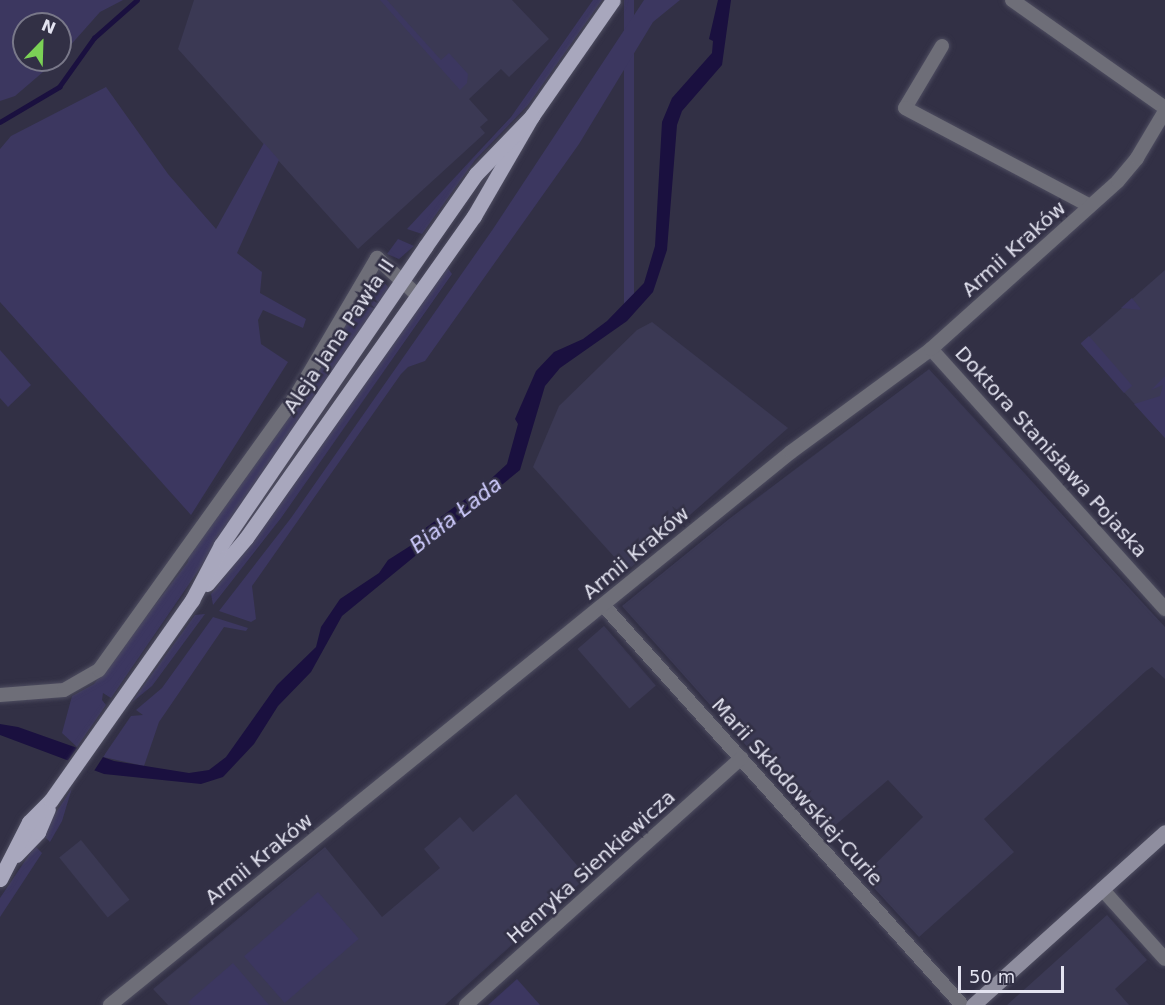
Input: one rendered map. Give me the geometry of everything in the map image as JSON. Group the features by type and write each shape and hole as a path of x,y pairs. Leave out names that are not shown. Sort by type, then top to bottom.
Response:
{"main road":[{"name":"Aleja Jana Pawła II","path":"0,879 29,822 64,783 198,592 246,538 416,294 474,216 532,116 613,0"},
{"name":"Aleja Jana Pawła II","path":"198,592 221,545 476,174 532,116"}],"street":[{"path":"1012,0 1165,109"},
{"path":"942,46 905,108 1090,206"},
{"name":"Armii Kraków","path":"110,1005 791,452 931,349 1090,206 1137,158 1165,109"},
{"path":"0,695 64,690 99,670 297,394 377,258 416,294"},
{"name":"Doktora Stanisława Pojaska","path":"931,349 1165,609"},
{"name":"Marii Skłodowskiej-Curie","path":"604,606 962,1005"},
{"name":"Henryka Sienkiewicza","path":"466,1005 741,758"},
{"path":"973,1005 1165,832"},
{"path":"1102,889 1165,959"}],"shaded area":[{"path":"0,0 123,0 100,12 72,44 72,12 12,12 12,72 43,72 15,96 0,101"},
{"path":"194,0 512,0 549,39 509,77 501,69 469,99 488,120 480,127 485,133 358,249 178,49"},
{"path":"380,0 387,0 441,60 449,53 468,74 467,83 460,90"},
{"path":"593,0 602,0 528,105 475,160 422,234 407,229 511,117"},
{"path":"624,0 634,0 634,307 624,307"},
{"path":"644,0 680,0 653,22 579,144 425,361 408,367 401,374 252,586 256,619 251,622 219,611 291,518 493,229"},
{"path":"106,87 168,174 216,229 264,143 279,160 237,253 262,272 260,293 306,319 303,328 263,310 258,320 261,344 288,362 191,515 0,302 0,149 11,136"},
{"path":"398,239 414,246 399,259 387,254"},
{"path":"447,267 452,274 281,518 213,605 211,594 274,513"},
{"path":"1165,270 1165,438 1081,344"},
{"path":"376,273 388,287 387,295 111,698 103,693 102,700 106,705 77,747 62,733 72,696 94,684 188,562 190,551 310,386"},
{"path":"1132,298 1140,308 1141,310 1121,308"},
{"path":"652,322 788,428 627,571 533,467 559,406 637,330"},
{"path":"1089,336 1132,386 1124,393 1081,343"},
{"path":"0,350 31,385 8,407 0,398"},
{"path":"929,369 1165,627 1165,679 1152,667 1146,671 984,819 1014,852 919,937 863,876 923,817 888,780 825,834 622,606 729,519"},
{"path":"1165,376 1165,438 1134,404 1160,396 1163,385 1151,390"},
{"path":"205,614 152,686 131,703 195,615"},
{"path":"213,617 248,628 246,631 224,627 159,722 144,766 103,757 131,716 143,715 136,710 162,688"},
{"path":"604,626 656,686 629,709 578,649"},
{"path":"72,788 62,821 50,842 42,834"},
{"path":"516,794 587,877 445,1005 168,1005 153,989 325,847 382,917 440,868 424,849 460,817 473,832"},
{"path":"81,840 129,900 108,917 59,858"},
{"path":"35,846 42,853 0,917 0,898"},
{"path":"318,892 359,939 285,1003 244,956"},
{"path":"1107,915 1147,960 1115,989 1129,1005 1007,1005"},
{"path":"233,963 269,1005 191,1005 188,1002"},
{"path":"517,979 540,1005 488,1005"}],"water":[{"name":"Biała Łada","path":"718,0 731,0 722,65 682,111 677,125 667,250 653,292 627,321 560,368 545,386 520,470 342,616 311,672 278,706 254,744 223,777 201,784 104,774 0,735 0,724 18,727 114,761 189,773 209,770 226,757 277,685 316,647 321,627 340,599 379,573 388,560 410,546 424,529 482,487 507,464 518,424 515,419 536,371 554,352 583,339 607,321 644,283 655,246 662,122 672,98 712,53 713,41 709,39"}],"pier":[{"path":"79,745 105,754 92,774 66,763"}],"waterway":[{"path":"0,122 59,87 94,38 137,0"}]}
